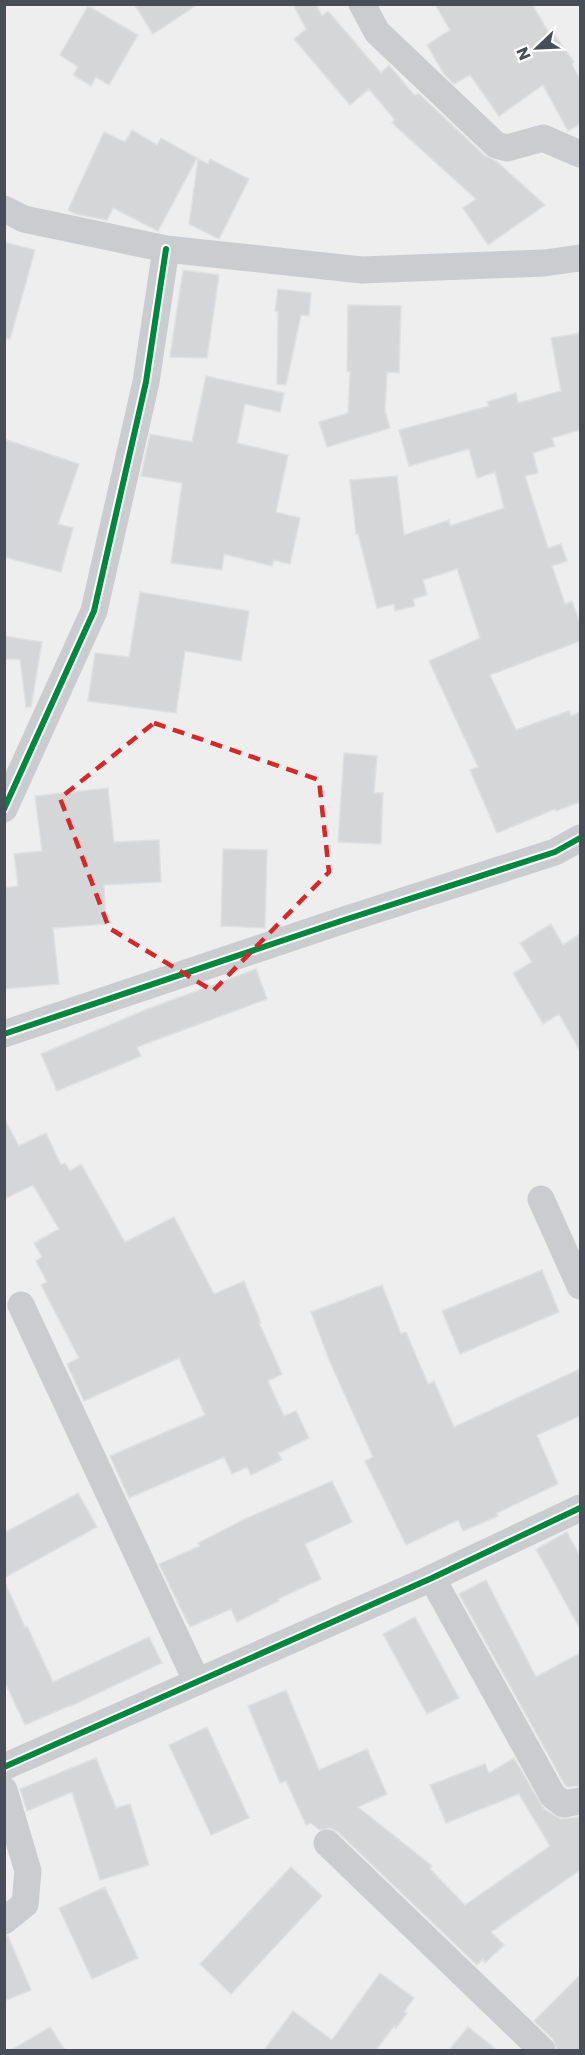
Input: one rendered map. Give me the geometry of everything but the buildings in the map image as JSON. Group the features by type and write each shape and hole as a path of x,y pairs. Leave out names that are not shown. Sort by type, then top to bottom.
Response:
{"street":[{"path":"362,4 377,32 496,145 507,148 543,138 580,154"},
{"path":"4,209 24,219 166,249 362,270 544,263 580,258"},
{"path":"4,809 94,611 146,382 166,249"},
{"path":"4,1034 329,924 555,852 580,838"},
{"path":"541,1199 580,1286"},
{"path":"21,1305 197,1682"},
{"path":"4,1767 432,1578 580,1508"},
{"path":"432,1578 553,1796 564,1804 580,1801"},
{"path":"4,1790 28,1871 26,1904 4,1921"},
{"path":"327,1843 542,2050"}],"highlighted area":[{"path":"154,723 319,780 329,872 213,991 109,928 60,798"}],"cycle path":[{"path":"4,809 94,611 146,382 166,249"},
{"path":"4,1034 555,852 580,838"},
{"path":"4,1767 432,1578 580,1508"}]}
